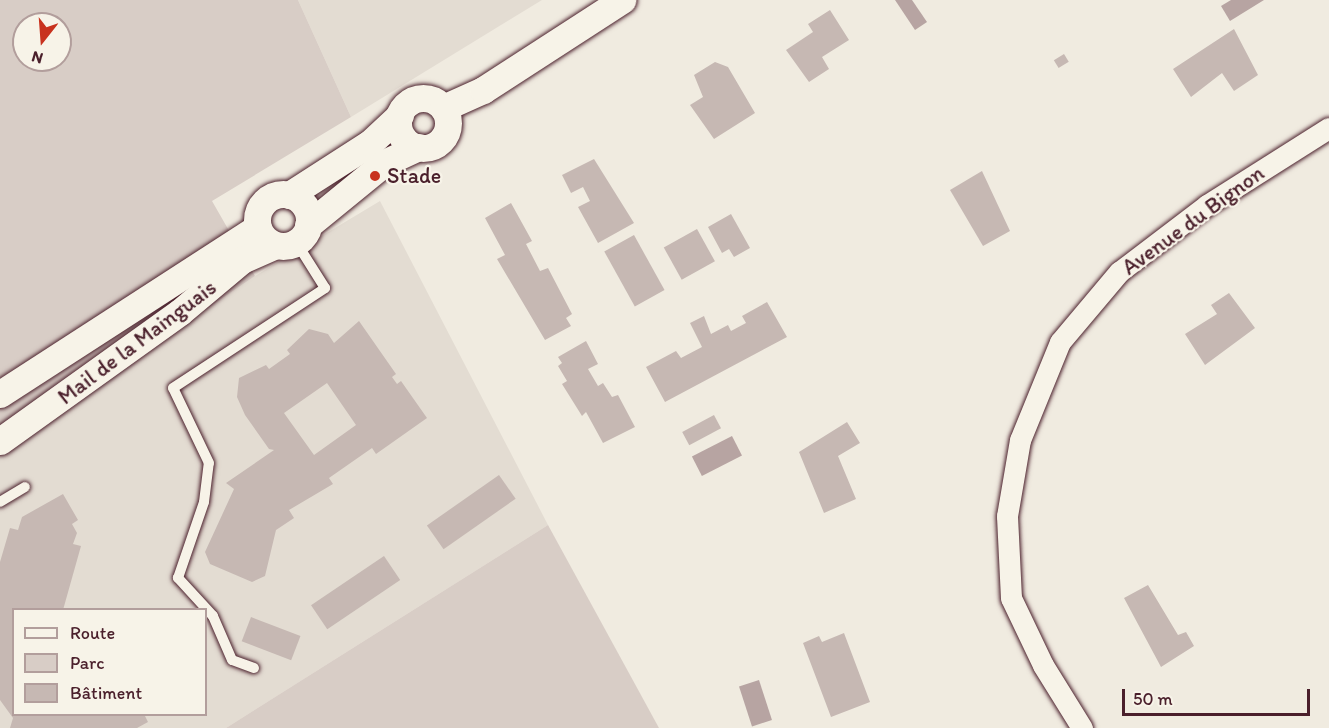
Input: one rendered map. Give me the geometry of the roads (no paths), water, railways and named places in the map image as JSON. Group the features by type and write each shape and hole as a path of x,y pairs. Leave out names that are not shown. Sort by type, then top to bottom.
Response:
{"street":[{"path":"443,108 483,90 622,0"},
{"path":"290,195 305,206 284,235 263,203 274,196 290,195 370,143 417,99 432,100 443,108 448,122 444,137 432,146 418,147 400,132 400,115"},
{"name":"Avenue du Bignon","path":"1082,728 1043,665 1011,598 1007,516 1020,440 1060,342 1119,272 1207,205 1329,128"},
{"name":"Mail de la Mainguais","path":"0,441 161,327 242,260 284,235 384,163 418,147"},
{"name":"Mail de la Mainguais","path":"0,394 284,235"}],"lane":[{"path":"206,608 178,578 204,502 209,463 173,388 325,288 284,235"},
{"path":"0,502 25,487"},
{"path":"207,609 213,615 232,660 254,668"}],"place":[{"name":"Stade","path":"375,176"}]}
